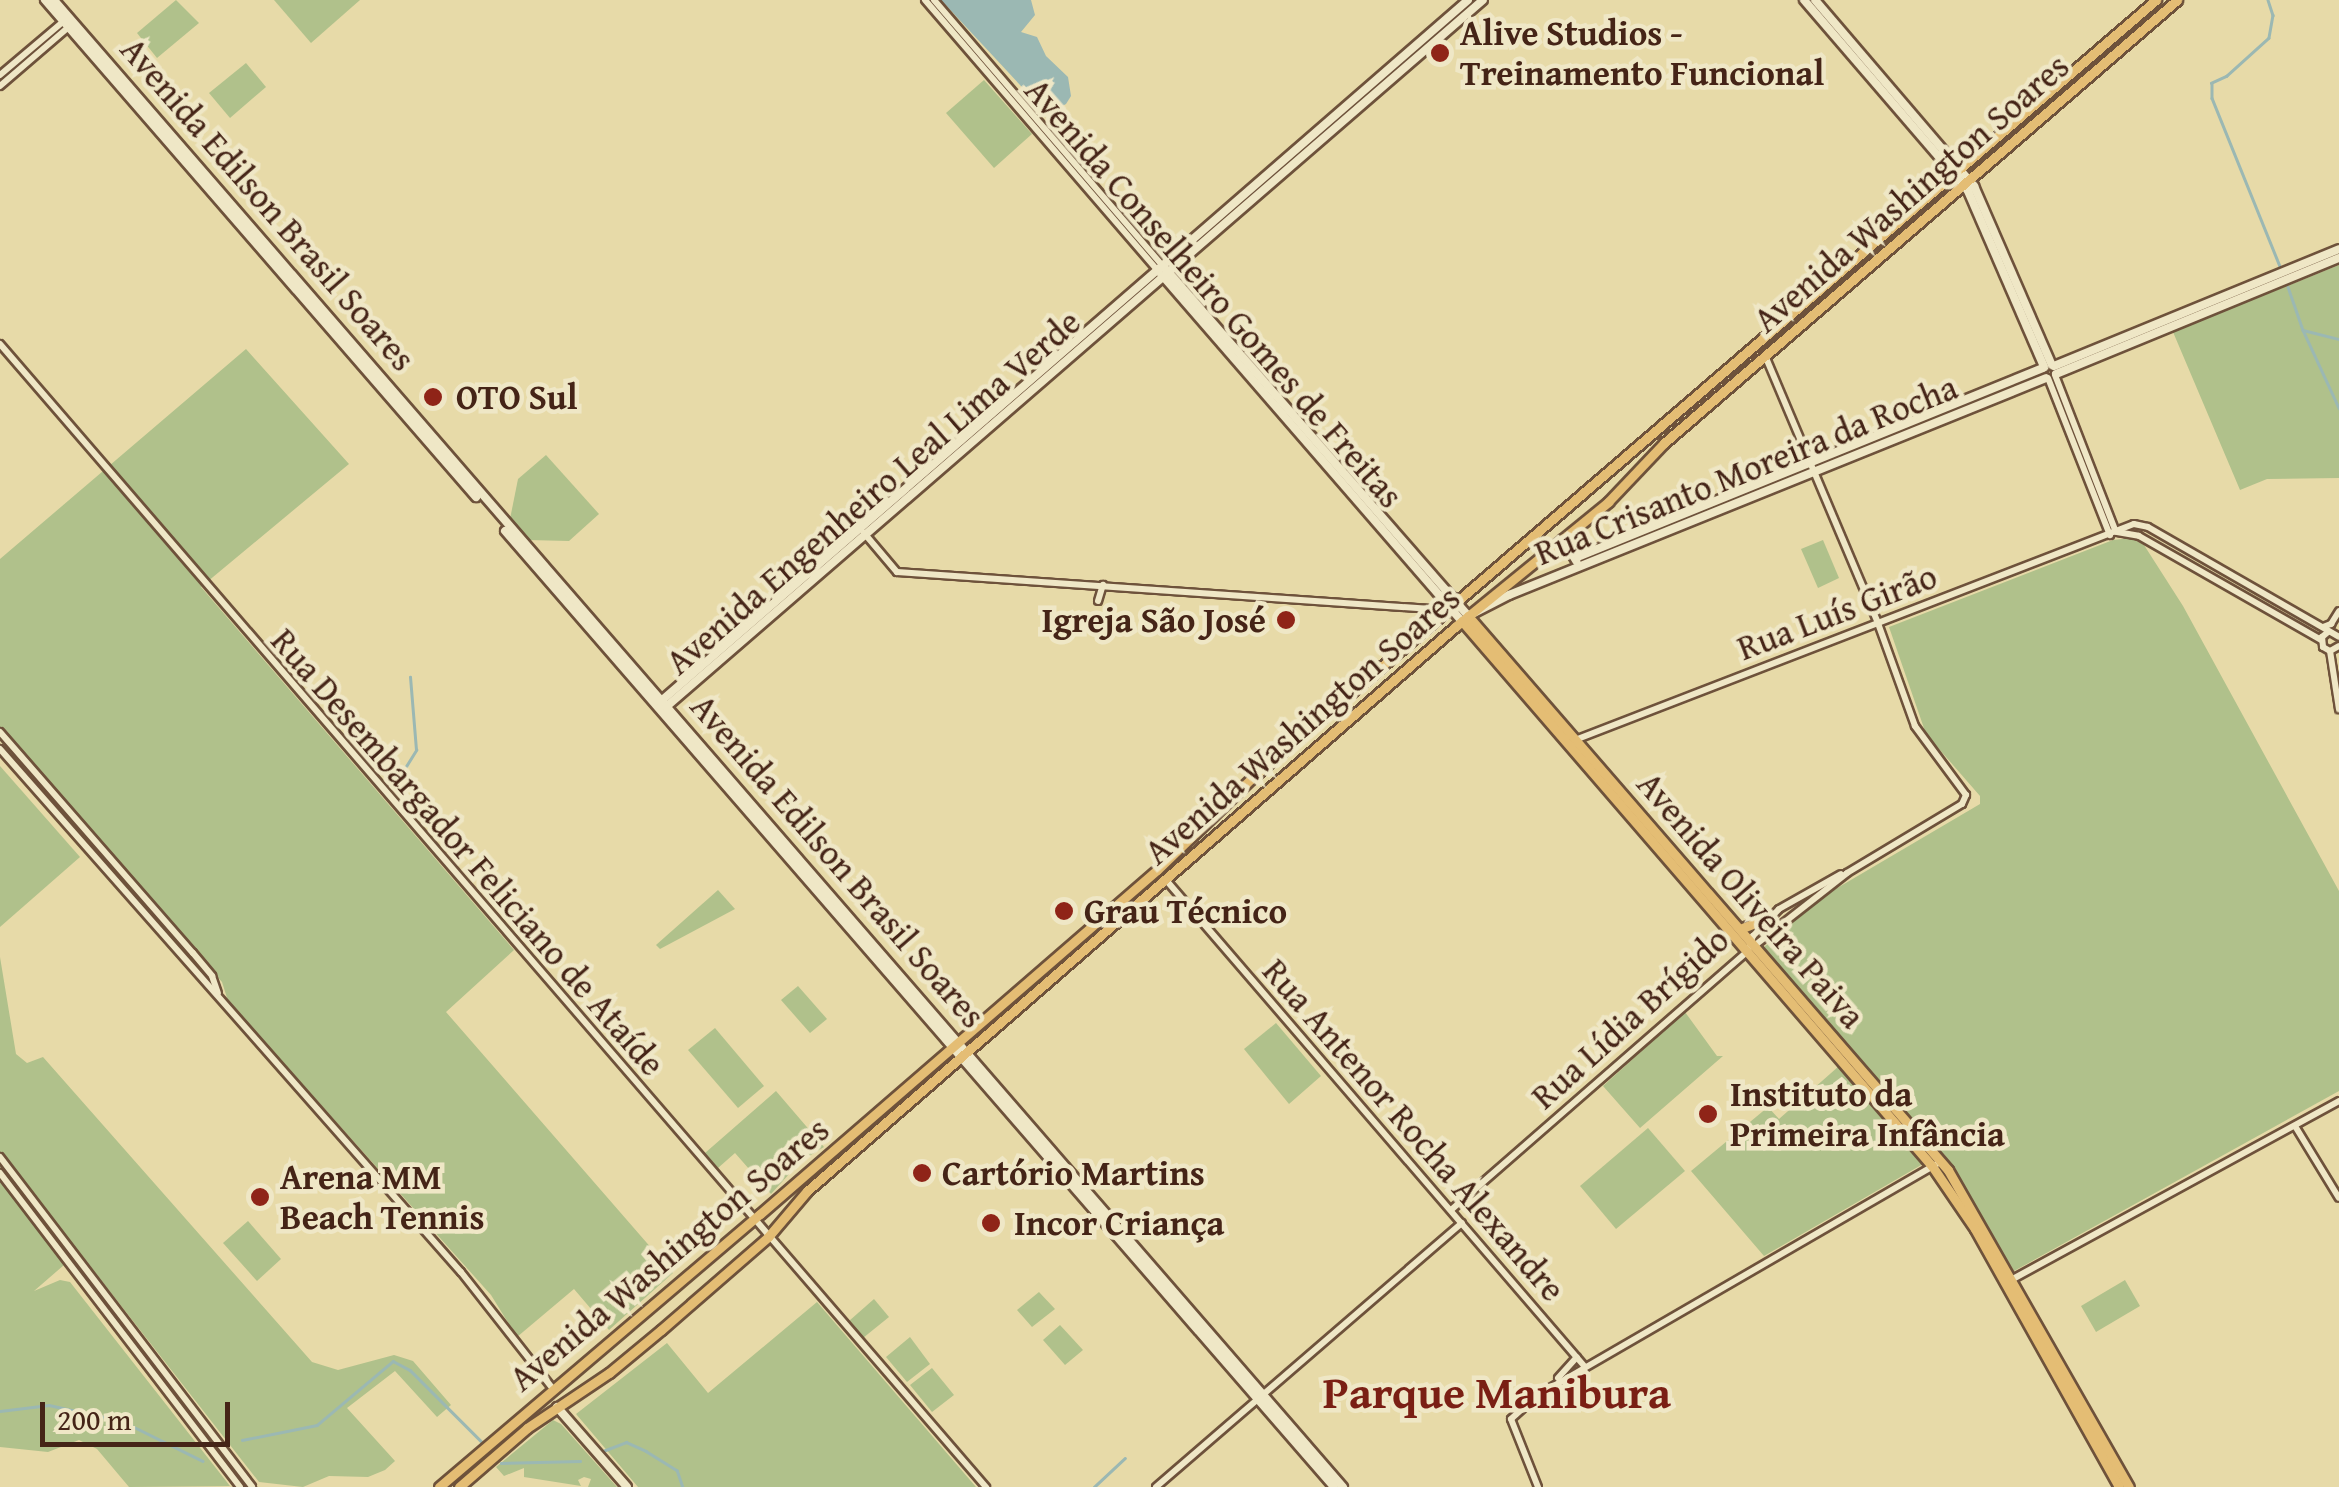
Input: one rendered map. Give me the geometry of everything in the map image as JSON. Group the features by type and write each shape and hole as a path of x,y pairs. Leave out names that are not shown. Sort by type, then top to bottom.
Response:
{"main road":[{"name":"Avenida Edilson Brasil Soares","path":"45,0 662,704 1334,1487"},
{"name":"Avenida Edilson Brasil Soares","path":"54,0 68,22"},
{"name":"Avenida Engenheiro Leal Lima Verde","path":"1163,272 1468,0"},
{"name":"Avenida Engenheiro Leal Lima Verde","path":"662,704 1483,0"},
{"path":"1804,0 1966,182 2050,372"},
{"path":"1815,0 1957,172"},
{"name":"Avenida Washington Soares","path":"439,1487 753,1220 1157,870 1252,778 2156,0"},
{"name":"Avenida Washington Soares","path":"459,1487 557,1407 624,1361 768,1237 807,1191 1465,619 1618,492 1664,444 1764,355 2177,0"},
{"name":"Rua Crisanto Moreira da Rocha","path":"2050,372 2339,249"},
{"name":"Rua Crisanto Moreira da Rocha","path":"1465,619 1812,469 2339,258"},
{"name":"Avenida Conselheiro Gomes de Freitas","path":"1163,272 1465,619"},
{"name":"Rua Crisanto Moreira da Rocha","path":"1575,558 1812,469"},
{"path":"1596,484 1596,498 1607,499 1618,492"},
{"path":"1563,539 1580,568"},
{"name":"Avenida Oliveira Paiva","path":"1465,619 1575,740 1751,946"},
{"name":"Avenida Oliveira Paiva","path":"1465,619 1937,1163 2130,1487"},
{"path":"1740,929 1770,917"},
{"name":"Avenida Oliveira Paiva","path":"2008,1281 2120,1487"},
{"name":"Avenida Edilson Brasil Soares","path":"1260,1398 1343,1487"},
{"path":"557,1407 627,1487"}],"street":[{"name":"Avenida Conselheiro Gomes de Freitas","path":"925,0 1163,272"},
{"name":"Avenida Conselheiro Gomes de Freitas","path":"934,0 1163,272"},
{"path":"0,76 68,22"},
{"path":"0,86 68,22"},
{"name":"Rua Desembargador Feliciano de Ataíde","path":"0,344 986,1487"},
{"path":"1764,355 1878,624"},
{"path":"2050,372 2113,534"},
{"path":"2113,534 2134,524 2148,527 2339,636"},
{"path":"864,532 897,572 1062,584 1081,582 1205,595 1455,606"},
{"path":"2113,534 2136,534 2321,640 2330,651 2339,708"},
{"name":"Rua Luís Girão","path":"1575,740 2113,534"},
{"path":"1098,601 1103,585"},
{"path":"2246,596 2251,588"},
{"path":"2321,640 2324,629 2339,611"},
{"name":"Rua Lídia Brígido","path":"1751,946 1779,909 1962,804 1964,790 1915,726 1878,624"},
{"path":"2330,651 2339,646"},
{"path":"0,732 203,965 218,994"},
{"path":"0,749 461,1272 553,1389"},
{"name":"Rua Lídia Brígido","path":"1451,1210 1751,946 1847,872"},
{"name":"Rua Antenor Rocha Alexandre","path":"1166,880 1585,1367"},
{"path":"1779,909 1786,912 1785,920"},
{"path":"2008,1281 2339,1101"},
{"path":"2296,1126 2339,1198"},
{"path":"0,1156 252,1487"},
{"path":"1554,1383 1937,1163"},
{"path":"0,1173 240,1487"},
{"path":"1156,1487 1462,1223"},
{"path":"1538,1487 1511,1419 1554,1383 1577,1356"}],"green space":[{"path":"176,0 199,23 157,58 137,33"},
{"path":"274,0 360,0 311,43"},
{"path":"246,63 266,87 230,118 209,93"},
{"path":"984,80 1032,134 994,168 946,113"},
{"path":"2339,265 2339,478 2267,479 2240,490 2173,332"},
{"path":"246,349 349,464 201,587 514,950 446,1012 673,1273 609,1330 574,1289 517,1337 491,1295 228,1001 222,982 0,729 0,559"},
{"path":"546,455 599,514 569,541 528,540 510,519 518,479"},
{"path":"2131,538 2144,545 2183,606 2339,891 2339,1091 2014,1271 1935,1147 1764,947 1822,897 1980,804 1980,796 1926,734 1889,627 2113,540"},
{"path":"1823,540 1839,578 1818,588 1801,549"},
{"path":"0,766 80,857 0,927"},
{"path":"718,890 735,909 660,949 656,945"},
{"path":"0,957 16,1054 27,1063 43,1057 312,1362 338,1370 394,1355 413,1361 451,1405 437,1417 395,1371 347,1408 395,1461 385,1470 368,1477 329,1476 303,1487 259,1482 79,1252 34,1291 60,1280 70,1282 230,1486 129,1487 97,1449 79,1440 48,1452 0,1447"},
{"path":"798,986 827,1019 810,1033 781,1000"},
{"path":"1685,1012 1717,1056 1723,1056 1640,1128 1603,1086"},
{"path":"1276,1023 1321,1076 1289,1104 1244,1049"},
{"path":"715,1028 764,1086 738,1108 688,1050"},
{"path":"1839,1066 1923,1164 1764,1256 1691,1171 1768,1107 1779,1119"},
{"path":"776,1091 824,1147 801,1161 771,1194 735,1153 718,1168 705,1153"},
{"path":"1648,1128 1685,1171 1616,1229 1580,1186"},
{"path":"248,1221 281,1259 257,1281 223,1243"},
{"path":"2125,1280 2140,1306 2096,1332 2081,1306"},
{"path":"1039,1292 1055,1309 1032,1327 1017,1310"},
{"path":"874,1299 889,1317 863,1338 849,1321"},
{"path":"817,1302 976,1487 638,1487 576,1414 667,1343 708,1393"},
{"path":"1060,1325 1083,1350 1065,1365 1043,1340"},
{"path":"910,1337 930,1364 907,1382 886,1357"},
{"path":"932,1368 954,1395 932,1412 910,1385"},
{"path":"553,1420 561,1424 617,1487 588,1487 591,1479 584,1477 578,1480 581,1486 524,1477 524,1468 504,1476 496,1467"}],"water":[{"path":"941,0 1031,0 1035,15 1021,32 1037,37 1046,56 1068,77 1071,96 1066,104 1052,111 1043,98 1034,100"}],"waterway":[{"path":"2268,0 2273,15 2269,38 2227,76 2212,83 2212,98 2280,266"},
{"path":"2288,287 2303,330 2339,339"},
{"path":"2303,330 2339,408"},
{"path":"395,784 416,750 410,677"},
{"path":"242,1440 317,1425 393,1361 410,1370 483,1443"},
{"path":"0,1411 49,1405 122,1421 203,1461"},
{"path":"603,1451 626,1442 677,1470 683,1487"},
{"path":"1094,1487 1125,1458"},
{"path":"501,1463 580,1461"}],"place":[{"name":"Alive Studios - Treinamento Funcional","path":"1440,53"},
{"name":"OTO Sul","path":"433,397"},
{"name":"Igreja São José","path":"1286,620"},
{"name":"Grau Técnico","path":"1064,911"},
{"name":"Instituto da Primeira Infância","path":"1708,1114"},
{"name":"Cartório Martins","path":"922,1173"},
{"name":"Arena MM Beach Tennis","path":"260,1197"},
{"name":"Incor Criança","path":"991,1223"}],"district":[{"name":"Parque Manibura","path":"1497,1392"}]}
